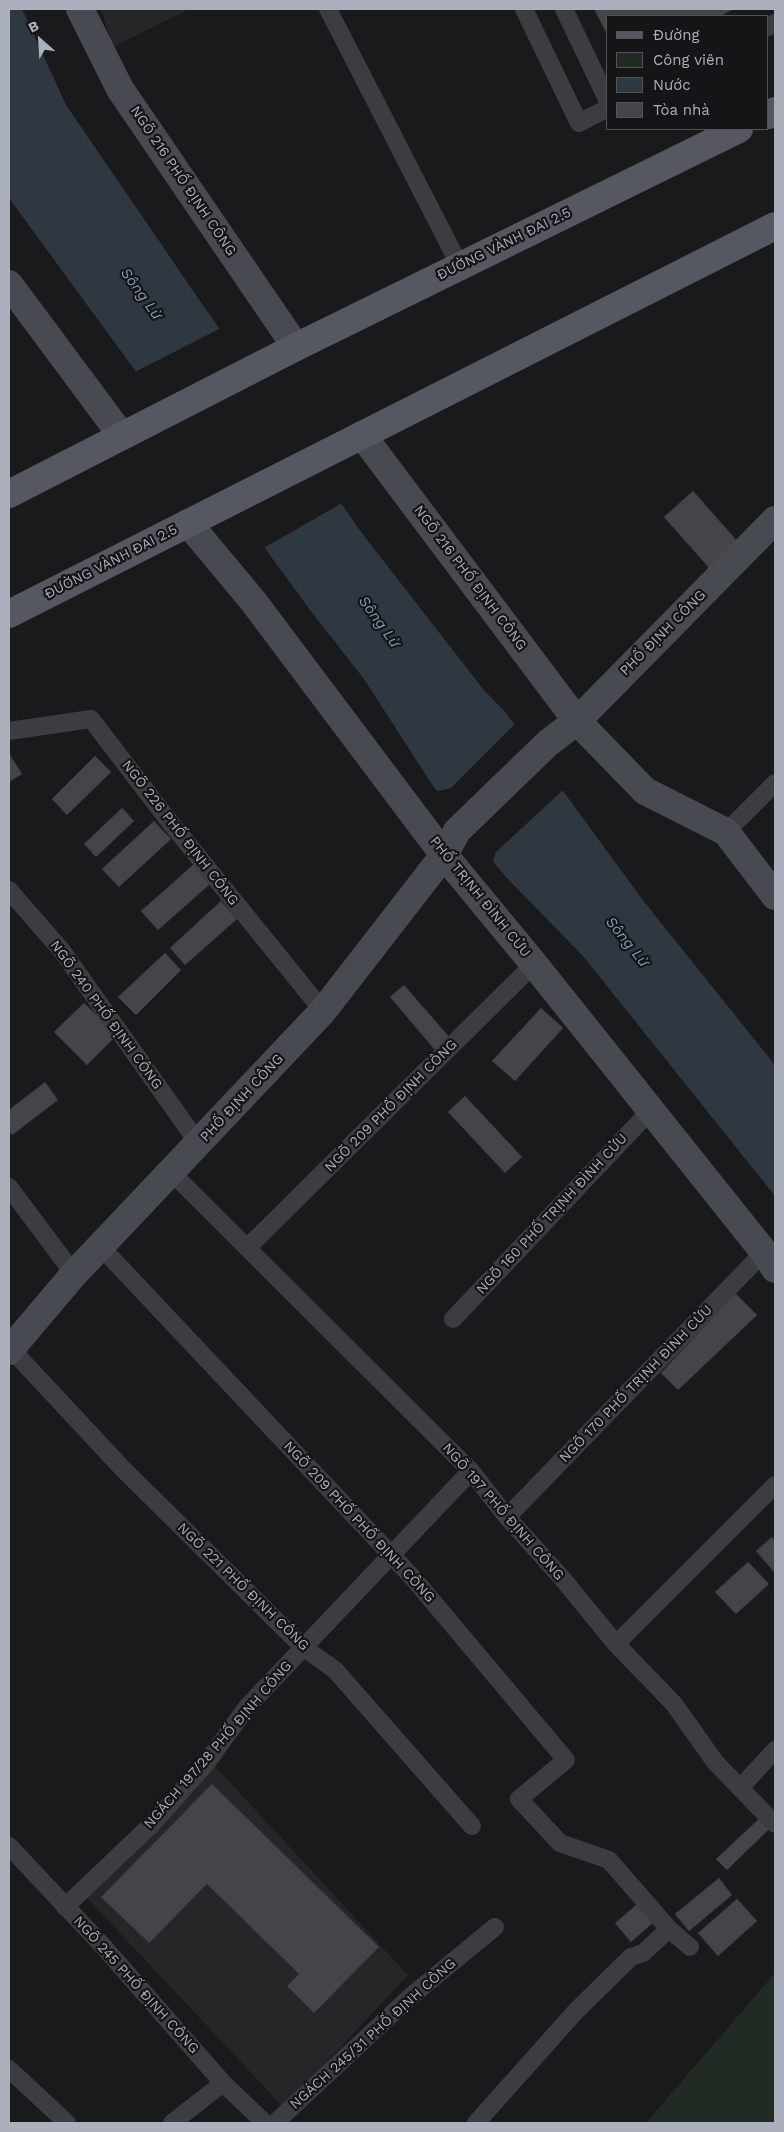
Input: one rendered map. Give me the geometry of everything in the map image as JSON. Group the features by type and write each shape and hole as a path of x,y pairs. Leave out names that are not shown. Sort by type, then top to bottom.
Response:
{"main road":[{"name":"NGÕ 216 PHỐ ĐỊNH CÔNG","path":"80,9 120,89 296,347"},
{"name":"ĐƯỜNG VÀNH ĐAI 2.5","path":"122,436 296,347 737,130"},
{"path":"362,435 775,226"},
{"path":"9,284 122,436 9,494"},
{"name":"NGÕ 216 PHỐ ĐỊNH CÔNG","path":"362,435 577,721 645,791 726,832"},
{"name":"ĐƯỜNG VÀNH ĐAI 2.5","path":"9,614 362,435"},
{"name":"PHỐ ĐỊNH CÔNG","path":"10,1350 74,1274 172,1173 323,1011 444,855 457,831 548,744 577,721 775,520"},
{"name":"PHỐ TRỊNH ĐÌNH CỬU","path":"188,523 259,609 444,855 534,964 770,1260"},
{"path":"726,832 775,896"}],"lane":[{"path":"328,9 460,266"},
{"path":"524,9 579,123 606,109"},
{"path":"564,9 606,97"},
{"name":"NGÕ 226 PHỐ ĐỊNH CÔNG","path":"9,730 91,719 166,817 323,1011"},
{"path":"726,832 775,783"},
{"name":"NGÕ 240 PHỐ ĐỊNH CÔNG","path":"9,890 62,951 199,1144"},
{"name":"NGÕ 209 PHỐ ĐỊNH CÔNG","path":"247,1248 534,964"},
{"name":"NGÕ 160 PHỐ TRỊNH ĐÌNH CỬU","path":"453,1319 651,1110"},
{"name":"NGÕ 197 PHỐ ĐỊNH CÔNG","path":"172,1173 471,1471 507,1517 561,1577 616,1644 674,1704 715,1762 775,1824"},
{"path":"9,1187 74,1274"},
{"name":"NGÕ 209 PHỐ PHỐ ĐỊNH CÔNG","path":"101,1247 391,1555 566,1760 519,1799 560,1842 609,1860 669,1929"},
{"name":"NGÕ 170 PHỐ TRỊNH ĐÌNH CỬU","path":"507,1517 770,1260"},
{"name":"NGÕ 221 PHỐ ĐỊNH CÔNG","path":"10,1350 123,1469 303,1647 336,1670 472,1826"},
{"name":"NGÁCH 197/28 PHỐ ĐỊNH CÔNG","path":"65,1907 152,1824 205,1765 247,1707 471,1471"},
{"path":"616,1644 775,1485"},
{"path":"740,1788 775,1750"},
{"name":"NGÕ 245 PHỐ ĐỊNH CÔNG","path":"9,1846 103,1946 223,2083 265,2123"},
{"name":"NGÁCH 245/31 PHỐ ĐỊNH CÔNG","path":"275,2123 410,1997 495,1927"},
{"path":"476,2123 576,2010 630,1957 643,1953 669,1929 690,1947"},
{"path":"9,2070 67,2123"},
{"path":"172,2123 223,2083"}],"shaded area":[{"path":"101,9 189,9 113,47"},
{"path":"213,1764 408,1975 284,2108 87,1898 195,1791"}],"green space":[{"path":"775,1973 775,2123 646,2123"}],"water":[{"name":"Sông Lừ","path":"9,9 22,9 66,105 361,532 483,689 506,713 645,903 775,1065 775,1196 583,956 504,875 433,786 364,679 310,610 9,198"}],"pier":[{"path":"221,328 344,502 262,549 133,373"},
{"path":"516,723 565,791 562,791 496,852 492,865 434,792 451,788"}],"building":[{"path":"594,9 732,10 722,15 606,15 606,32"},
{"path":"693,491 739,543 710,569 664,517"},
{"path":"9,756 22,774 9,782"},
{"path":"95,756 111,772 67,815 52,799"},
{"path":"122,808 134,821 96,857 84,844"},
{"path":"154,821 171,839 119,887 102,869"},
{"path":"194,864 211,883 158,930 141,911"},
{"path":"221,901 237,919 185,965 170,948"},
{"path":"165,953 181,970 136,1015 118,997"},
{"path":"404,985 450,1038 435,1050 390,997"},
{"path":"84,1003 117,1035 87,1065 54,1032"},
{"path":"541,1008 563,1028 515,1081 492,1061"},
{"path":"45,1082 58,1100 12,1135 9,1131 9,1110"},
{"path":"465,1096 522,1157 505,1173 448,1112"},
{"path":"735,1293 757,1315 678,1390 661,1373"},
{"path":"772,1537 775,1541 775,1573 756,1551"},
{"path":"748,1562 769,1584 736,1614 715,1592"},
{"path":"212,1784 379,1947 314,2013 287,1986 299,1974 207,1884 149,1943 101,1897"},
{"path":"760,1818 770,1828 727,1870 716,1859"},
{"path":"719,1878 732,1895 689,1931 675,1914"},
{"path":"737,1899 757,1921 718,1956 698,1933"},
{"path":"640,1902 656,1920 631,1942 615,1923"}]}
